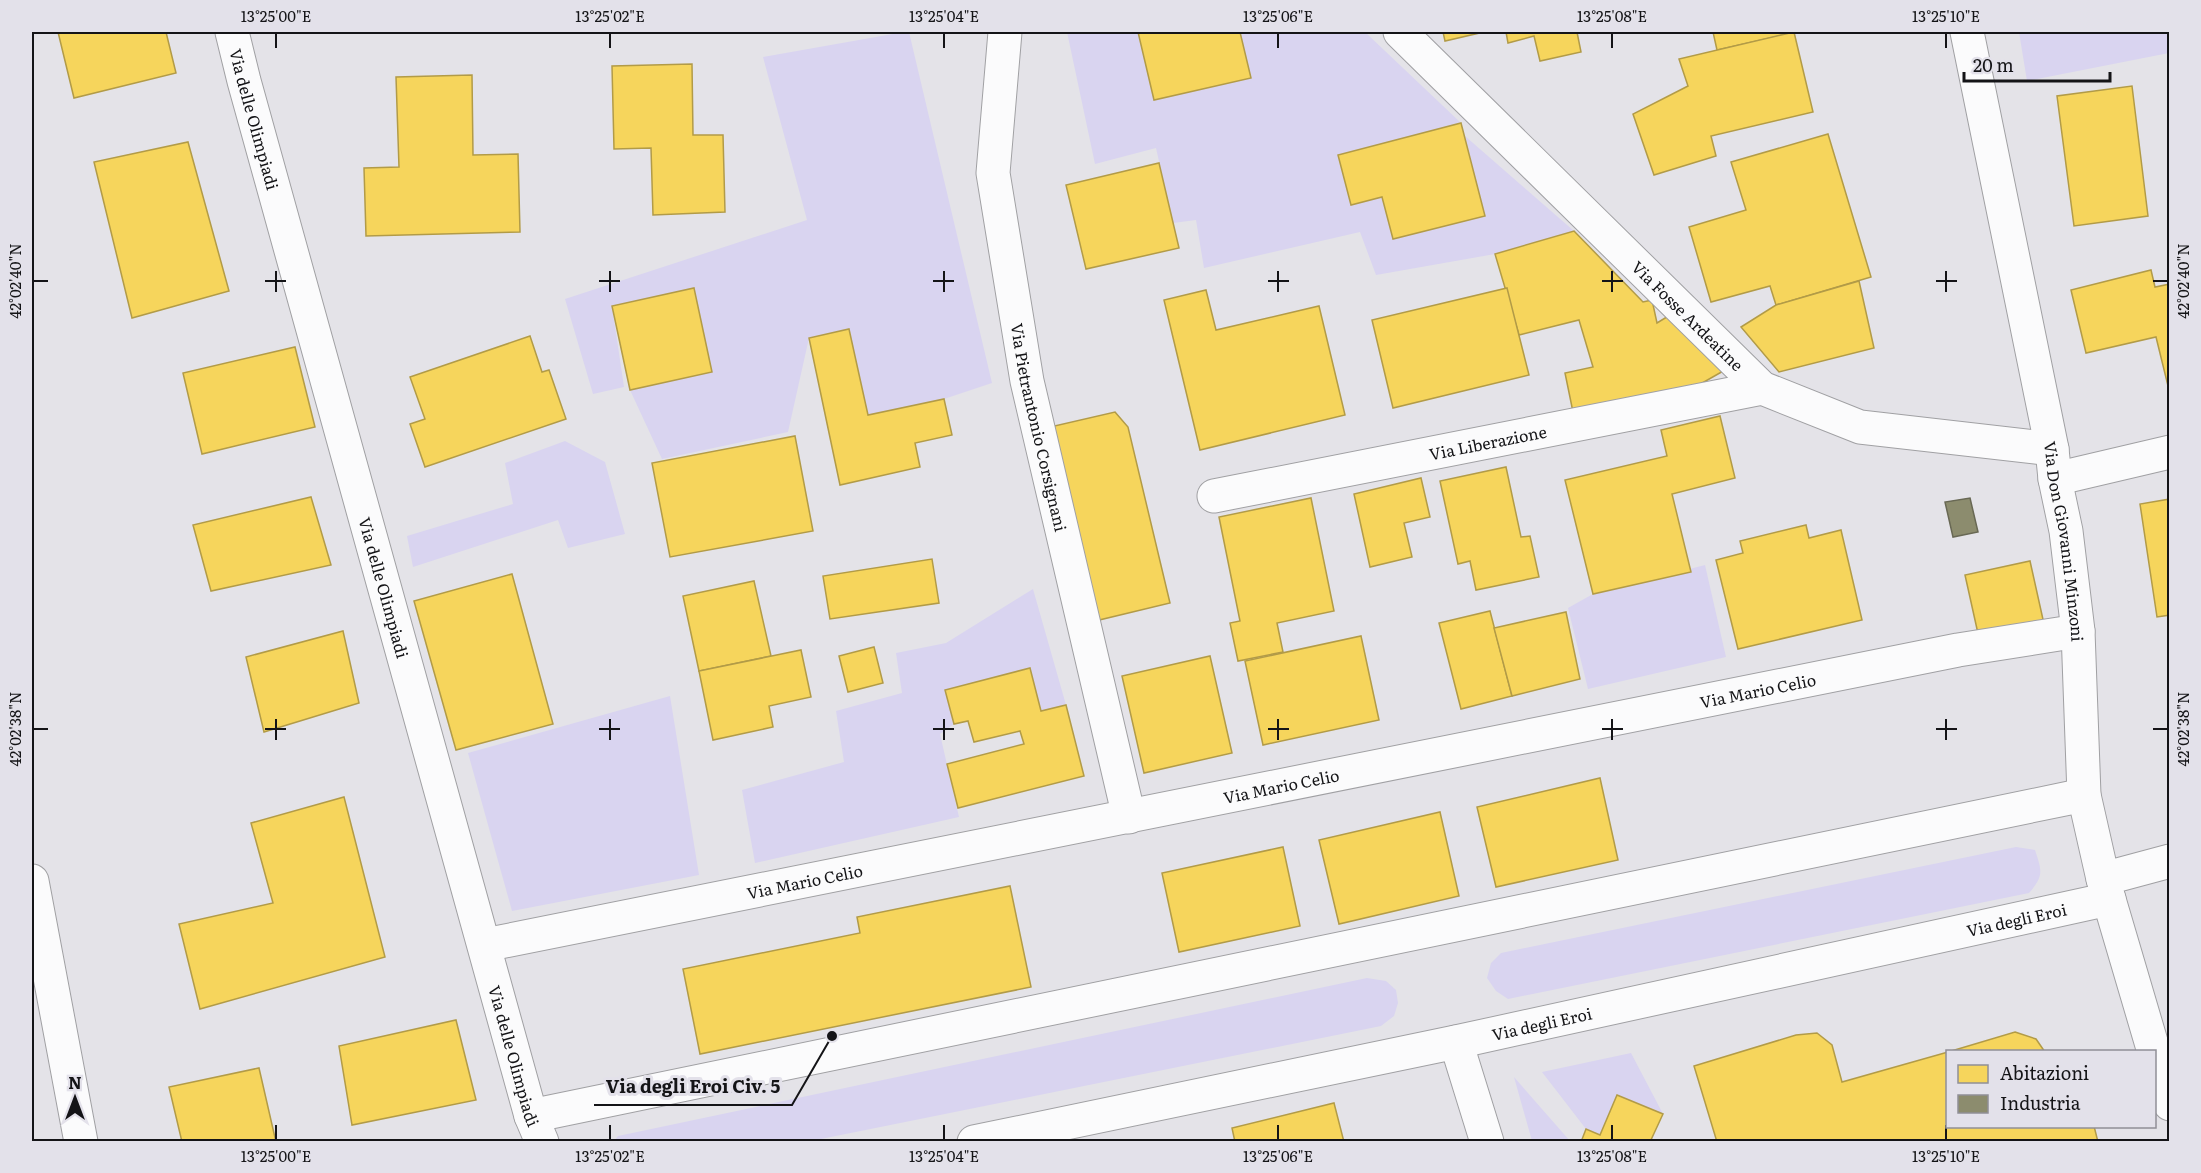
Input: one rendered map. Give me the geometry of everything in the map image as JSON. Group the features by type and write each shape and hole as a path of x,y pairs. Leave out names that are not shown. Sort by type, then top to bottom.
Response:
{"street":[{"name":"Via delle Olimpiadi","path":"232,32 536,1129"},
{"name":"Via Pietrantonio Corsignani","path":"1005,32 993,173 1027,381 1129,817"},
{"name":"Via Fosse Ardeatine","path":"1400,32 1762,388 1860,427 2054,464 2169,452"},
{"name":"Via Don Giovanni Minzoni","path":"1967,32 2066,531 2078,631 2084,795 2106,889 2153,1050"},
{"name":"Via Liberazione","path":"1214,496 1762,388"},
{"name":"Via Mario Celio","path":"485,945 1958,650 2078,631"},
{"path":"536,1129 2084,795"},
{"name":"Via degli Eroi","path":"974,1142 1456,1042 2106,889 2169,861"},
{"path":"34,903 81,1142"},
{"path":"1456,1042 1487,1142"},
{"name":"Via Don Giovanni Minzoni","path":"2156,1059 2169,1104"}],"shaded area":[{"path":"909,32 992,383 944,399 868,415 849,329 809,338 788,432 662,459 630,390 712,372 694,288 612,306 624,387 593,394 565,299 807,220 763,57"},
{"path":"1067,32 1365,32 1461,123 1338,155 1351,205 1382,197 1393,239 1484,216 1465,136 1574,231 1495,254 1376,275 1360,232 1204,268 1196,220 1173,223 1156,148 1095,164"},
{"path":"2019,32 2169,32 2169,53 2027,81"},
{"path":"565,441 605,462 625,534 568,548 558,520 413,567 407,536 513,504 505,463"},
{"path":"1705,565 1726,657 1588,689 1568,608 1593,594"},
{"path":"1033,589 1066,705 1041,711 1030,668 945,690 954,724 940,734 959,817 755,863 742,790 844,762 836,711 902,693 896,653 946,643"},
{"path":"670,696 699,875 512,911 468,753"},
{"path":"2016,847 2035,850 2039,863 2039,877 2029,893 1508,999 1496,991 1487,978 1491,963 1501,953"},
{"path":"1367,978 1386,981 1396,990 1398,1003 1394,1016 1381,1026 811,1141 614,1141 618,1136"},
{"path":"1631,1053 1663,1114 1617,1095 1600,1135 1586,1129 1542,1072"},
{"path":"1514,1077 1570,1141 1532,1141"}],"building: Abitazioni":[{"path":"58,32 166,32 176,73 74,98"},
{"path":"1138,32 1240,32 1251,78 1154,100"},
{"path":"1443,32 1484,32 1445,41"},
{"path":"1506,32 1577,32 1581,52 1540,61 1534,36 1508,43"},
{"path":"1713,32 1796,32 1717,50"},
{"path":"1794,32 1813,112 1711,136 1716,156 1654,175 1633,114 1688,86 1679,59"},
{"path":"692,64 693,135 723,135 725,212 653,215 651,148 614,149 612,66"},
{"path":"472,75 473,155 518,154 520,232 366,236 364,168 399,167 396,77"},
{"path":"2132,86 2148,216 2074,226 2057,96"},
{"path":"1461,123 1485,216 1393,239 1382,197 1351,205 1338,155"},
{"path":"1828,134 1871,277 1776,305 1770,286 1711,302 1689,227 1746,210 1731,162"},
{"path":"188,142 229,291 132,318 94,162"},
{"path":"1159,163 1179,248 1086,269 1066,185"},
{"path":"1574,231 1643,302 1652,300 1657,323 1670,315 1725,370 1697,386 1573,412 1565,373 1593,367 1579,320 1519,335 1495,254"},
{"path":"2151,270 2155,287 2170,284 2170,385 2168,386 2156,337 2086,353 2071,290"},
{"path":"1859,281 1874,348 1779,372 1741,327 1776,305"},
{"path":"694,288 712,372 630,390 612,306"},
{"path":"1507,288 1529,375 1393,408 1372,320"},
{"path":"1206,290 1216,330 1319,306 1345,415 1200,450 1164,300"},
{"path":"849,329 868,415 944,399 952,435 915,443 920,467 840,485 809,338"},
{"path":"530,336 542,372 549,370 566,419 425,467 410,424 425,419 410,377"},
{"path":"295,347 315,427 202,454 183,373"},
{"path":"1115,412 1128,427 1170,603 1095,621 1050,427"},
{"path":"1720,416 1735,478 1672,494 1691,572 1593,594 1565,480 1667,456 1661,430"},
{"path":"795,436 813,531 670,557 652,463"},
{"path":"1506,467 1521,537 1530,536 1539,577 1476,590 1470,561 1458,564 1440,481"},
{"path":"1421,478 1430,517 1404,523 1412,557 1370,567 1354,494"},
{"path":"311,497 331,565 211,591 193,525"},
{"path":"1311,498 1334,611 1277,623 1283,652 1238,661 1230,623 1240,621 1219,517"},
{"path":"2170,499 2170,615 2157,617 2140,504"},
{"path":"1806,525 1809,538 1841,530 1862,620 1738,649 1716,560 1743,553 1740,541"},
{"path":"932,559 939,603 830,619 823,576"},
{"path":"2030,561 2044,624 1979,638 1965,575"},
{"path":"512,574 553,724 456,750 414,601"},
{"path":"754,581 771,656 699,671 683,596"},
{"path":"1490,611 1512,696 1461,709 1439,623"},
{"path":"1566,612 1580,679 1512,696 1494,628"},
{"path":"343,631 359,703 264,732 246,657"},
{"path":"1361,636 1379,720 1263,745 1245,661"},
{"path":"874,647 883,683 848,692 839,656"},
{"path":"801,650 811,697 769,706 773,727 713,740 699,671"},
{"path":"1210,656 1232,753 1144,773 1122,676"},
{"path":"1030,668 1041,711 1066,705 1084,776 958,808 947,764 1024,744 1020,731 974,742 968,721 954,724 945,690"},
{"path":"1600,778 1618,860 1496,887 1477,807"},
{"path":"344,797 385,957 200,1009 179,924 273,903 251,823"},
{"path":"1440,812 1459,896 1339,924 1319,840"},
{"path":"1283,847 1300,926 1179,952 1162,873"},
{"path":"1010,886 1031,987 700,1054 683,969 860,933 857,917"},
{"path":"456,1020 476,1100 352,1125 339,1046"},
{"path":"2015,1032 2036,1039 2044,1050 1955,1050"},
{"path":"1817,1033 1832,1045 1842,1082 1946,1053 1946,1128 2094,1128 2098,1142 1717,1142 1694,1066 1796,1035"},
{"path":"259,1068 276,1142 182,1142 169,1087"},
{"path":"1617,1095 1663,1114 1650,1142 1581,1142 1586,1129 1600,1135"},
{"path":"1334,1103 1344,1142 1235,1142 1232,1128"}],"building: Industria":[{"path":"1970,498 1978,532 1953,537 1945,502"}],"place":[{"name":"Via degli Eroi Civ. 5","path":"832,1036"}]}
